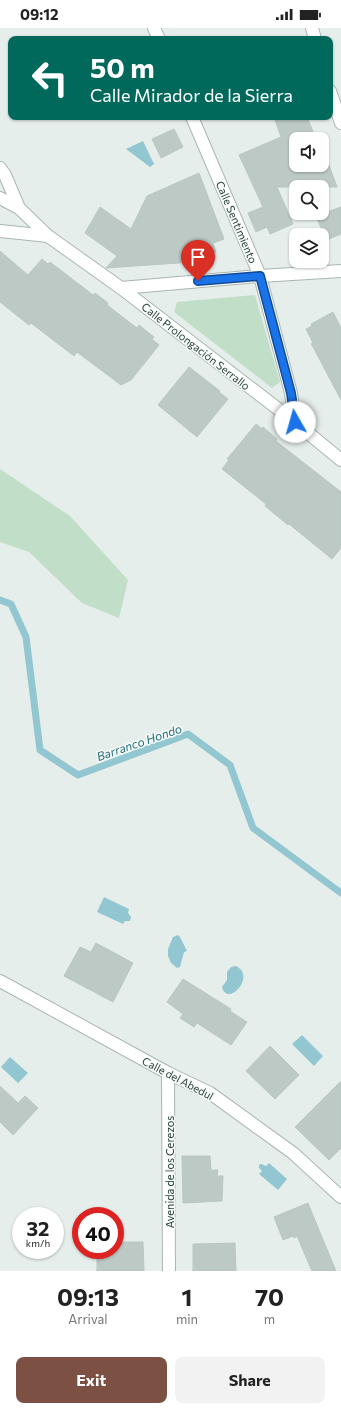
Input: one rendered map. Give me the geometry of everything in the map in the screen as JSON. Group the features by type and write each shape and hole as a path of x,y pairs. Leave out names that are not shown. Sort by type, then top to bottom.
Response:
{"street":[{"path":"333,100 341,123"},
{"name":"Calle Sentimiento","path":"193,120 260,276 291,393 295,422"},
{"path":"0,168 5,175 20,208"},
{"path":"0,198 20,208"},
{"name":"Calle Prolongación Serrallo","path":"20,208 48,236 121,288 295,422 341,460"},
{"path":"0,231 48,236"},
{"path":"121,288 260,276 341,271"},
{"name":"Calle del Abedul","path":"0,981 168,1073 210,1093 293,1153 341,1197"},
{"name":"Avenida de los Cerezos","path":"168,1073 169,1271"}],"green space":[{"path":"255,295 280,382 272,388 174,312 177,302"},
{"path":"0,469 70,516 128,580 119,618 82,603 29,552 0,542"}],"water":[{"path":"143,141 154,164 150,167 126,149"},
{"path":"104,897 129,909 128,913 131,917 130,921 125,921 123,924 97,912"},
{"path":"178,935 187,951 184,952 180,967 177,968 171,963 168,956 168,949 173,937"},
{"path":"236,966 242,971 242,983 234,992 229,994 225,993 222,987 227,980 227,972 231,967"},
{"path":"302,1035 323,1056 314,1066 292,1044"},
{"path":"10,1057 28,1073 18,1083 1,1067"},
{"path":"269,1163 287,1179 278,1190 259,1174 262,1171 259,1168 259,1165 261,1164 266,1166"}],"building":[{"path":"275,120 308,120 313,132 289,132 289,172 329,172 329,165 337,187 329,187 329,180 289,180 289,187 277,187 289,215 289,220 291,220 293,224 270,234 267,227 256,232 248,213 263,207 239,155 281,137"},
{"path":"174,129 183,147 161,158 152,139"},
{"path":"199,173 224,239 213,243 216,252 193,262 106,268 117,256 85,233 100,207 131,229 147,196"},
{"path":"341,207 341,234 329,239 329,228 321,228 318,220 329,220 329,211"},
{"path":"0,251 28,275 42,259 48,264 50,262 93,295 95,293 108,303 107,305 137,328 139,325 154,337 152,339 159,345 131,380 121,385 77,352 74,356 31,323 29,325 0,302"},
{"path":"333,312 341,328 341,400 311,344 313,343 306,329 312,326 311,324"},
{"path":"189,367 228,399 197,437 158,405"},
{"path":"256,424 262,429 263,427 277,439 276,441 341,492 341,548 332,559 289,524 288,525 265,506 266,504 222,469 229,460 227,459"},
{"path":"96,943 133,963 113,1002 64,976 80,947 91,952"},
{"path":"183,979 231,1009 230,1011 247,1022 231,1045 197,1023 194,1027 180,1018 183,1014 167,1002"},
{"path":"270,1046 299,1075 275,1099 246,1071"},
{"path":"341,1081 341,1148 329,1160 295,1127"},
{"path":"0,1086 18,1103 25,1096 38,1108 13,1135 0,1122"},
{"path":"182,1156 210,1156 211,1170 218,1170 217,1176 223,1176 222,1201 183,1203"},
{"path":"308,1203 336,1271 312,1271 297,1236 283,1240 274,1217"},
{"path":"124,1242 143,1242 144,1271 97,1271 97,1259 124,1259"},
{"path":"235,1243 236,1271 193,1271 193,1244"}],"waterway":[{"name":"Barranco Hondo","path":"0,600 11,604 26,637 40,750 78,775 188,734 230,765 253,828 341,893"}],"route":[{"path":"198,281 260,276 291,393 295,422"}]}
